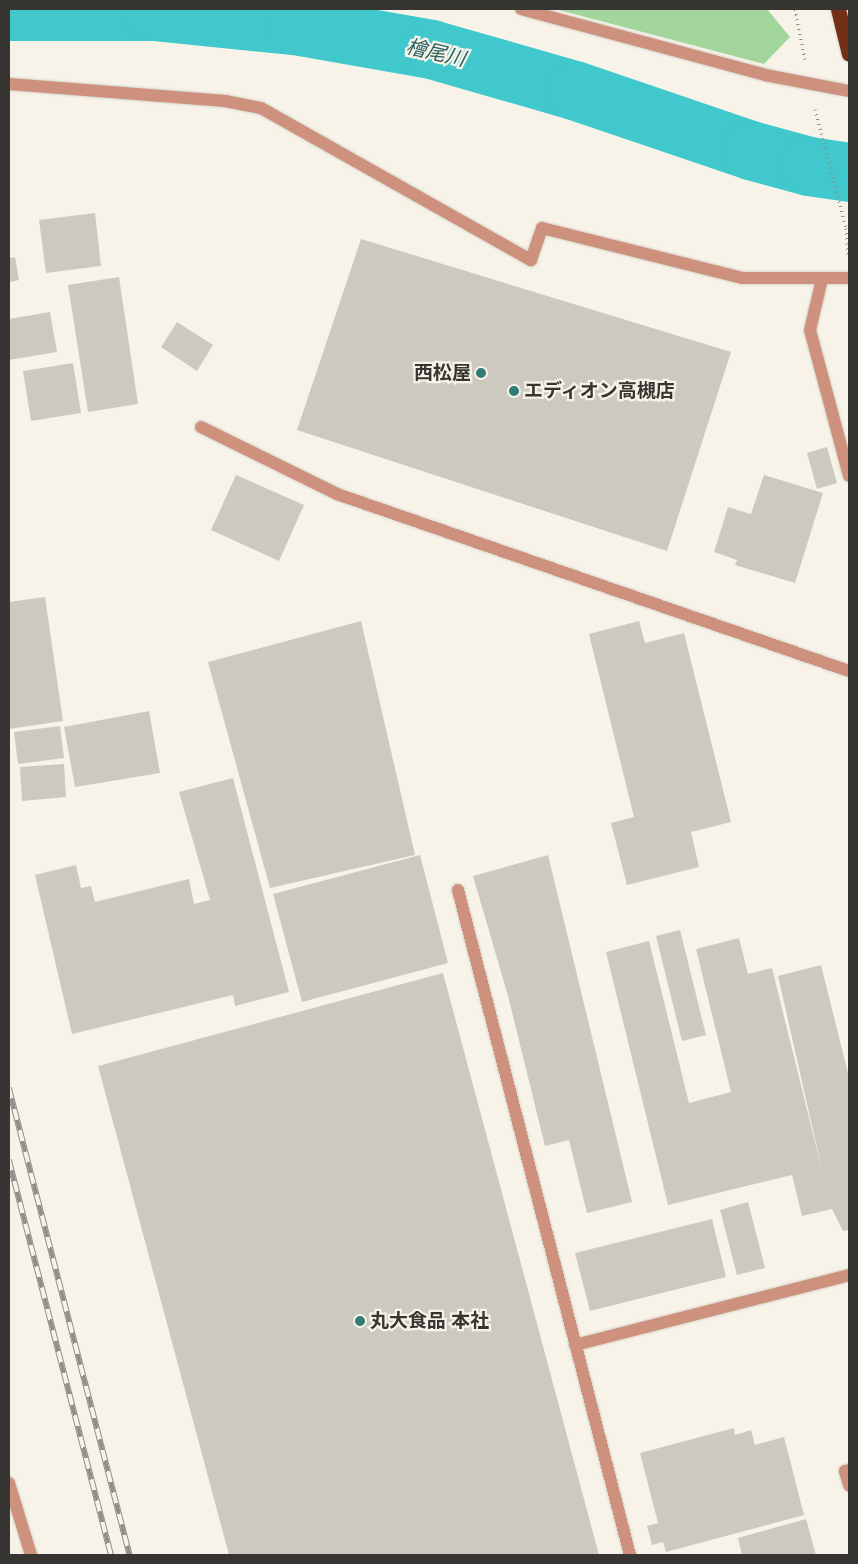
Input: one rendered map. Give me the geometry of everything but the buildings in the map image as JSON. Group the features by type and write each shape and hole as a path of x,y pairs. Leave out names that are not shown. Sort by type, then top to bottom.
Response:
{"highway":[{"path":"838,9 849,54"}],"street":[{"path":"521,9 765,75 849,90"},
{"path":"9,84 225,101 261,108 531,260 542,228 743,278 849,278"},
{"path":"822,279 810,330 849,476"},
{"path":"201,427 337,494 849,671"},
{"path":"458,890 630,1555"},
{"path":"575,1345 849,1275"},
{"path":"849,1470 846,1471 849,1486"},
{"path":"9,1483 30,1555"}],"path":[{"path":"795,9 806,62"},
{"path":"814,102 846,228 849,264"}],"green space":[{"path":"555,9 767,9 790,37 764,64"}],"waterway":[{"name":"檜尾川","path":"9,11 153,11 294,25 431,49 574,90 750,150 809,166 849,172"}],"railway":[{"path":"9,1088 130,1555"},
{"path":"9,1160 111,1555"}],"place":[{"name":"西松屋","path":"481,373"},
{"name":"エディオン高槻店","path":"514,391"},
{"name":"丸大食品 本社","path":"360,1321"}]}
